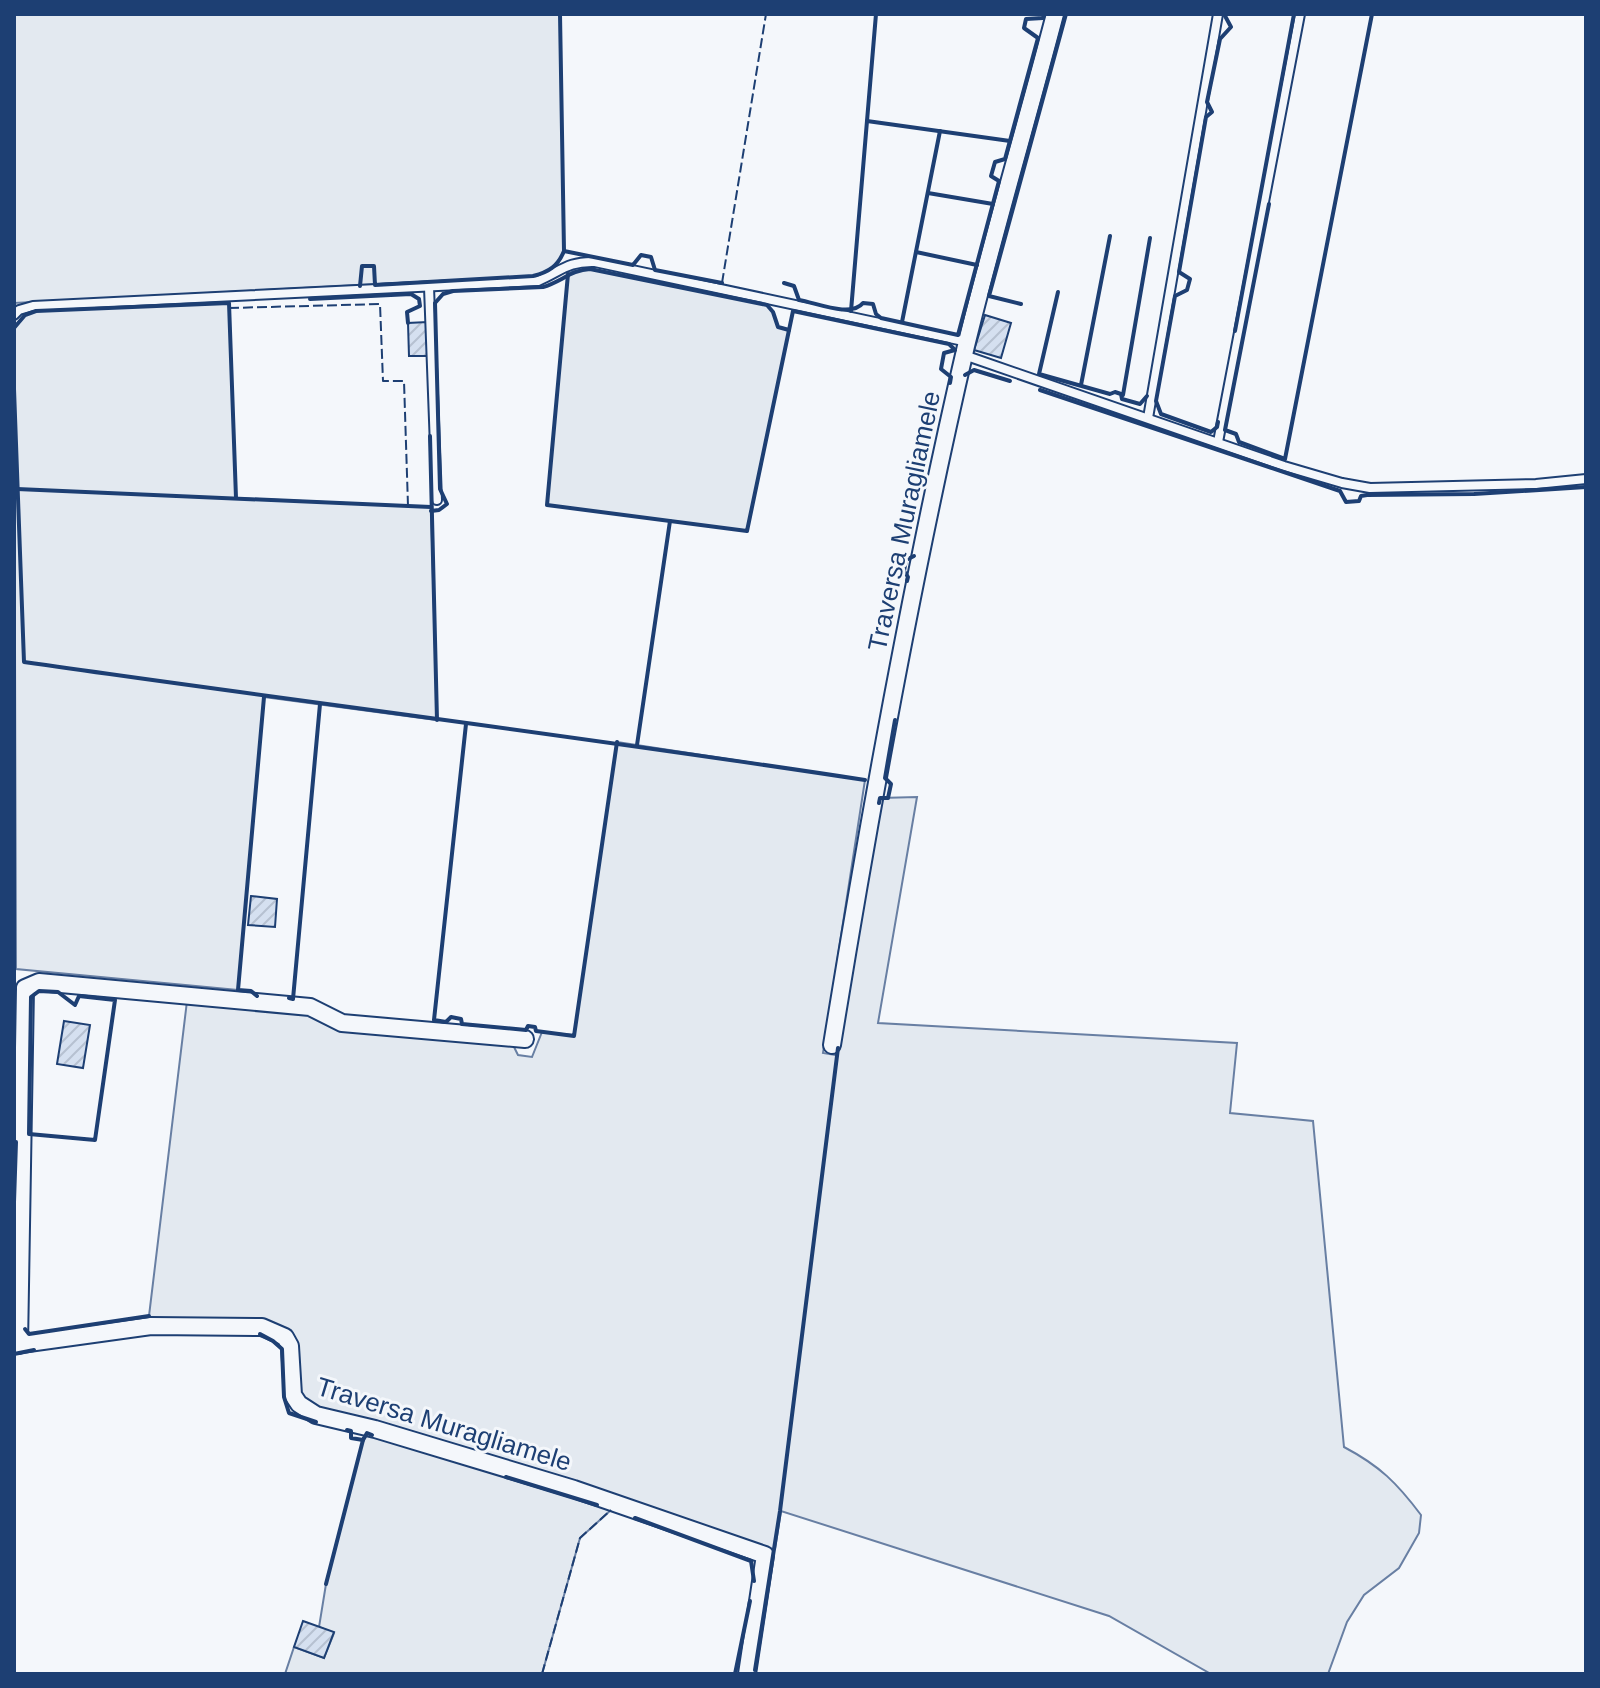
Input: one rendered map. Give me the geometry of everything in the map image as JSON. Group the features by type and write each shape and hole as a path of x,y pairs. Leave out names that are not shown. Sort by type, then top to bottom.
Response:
{"street":[{"name":"Traversa Muragliamele","path":"832,1045 874,790 911,597 966,348 1055,14"},
{"path":"16,1345 25,988 39,982 310,1007 342,1023 525,1039"},
{"name":"Traversa Muragliamele","path":"16,1345 151,1326 262,1327 285,1337 290,1346 293,1395 299,1404 316,1415 375,1429 574,1489 765,1555 747,1674"}],"lane":[{"path":"1148,418 1218,14"},
{"path":"1218,442 1300,14"},
{"path":"14,315 33,306 538,281 577,261 595,262 966,348 1284,466 1370,488 1536,484 1586,479"},
{"path":"429,287 437,500"}],"shaded area":[{"path":"14,14 560,14 564,251 552,268 533,276 14,303"},
{"path":"590,269 767,305 778,327 789,330 747,531 547,505 568,274"},
{"path":"229,303 236,498 431,507 437,720 264,697 238,990 16,969 14,328 25,315 36,311"},
{"path":"617,742 865,780 823,1053 836,1055 880,798 917,797 878,1023 1237,1043 1230,1113 1313,1121 1344,1447 1387,1476 1421,1515 1419,1533 1399,1568 1364,1595 1347,1622 1328,1674 1211,1674 1109,1616 781,1511 775,1549 759,1548 320,1409 301,1399 289,1335 281,1326 270,1322 153,1320 149,1316 187,1001 308,1012 512,1043 518,1055 532,1057 542,1032 574,1035"},
{"path":"367,1433 611,1510 580,1538 542,1674 285,1674 294,1647 324,1658 334,1633 319,1627 326,1584"}],"building":[{"path":"985,315 1011,323 1001,358 974,350"},
{"path":"427,322 428,356 409,356 408,323"},
{"path":"251,896 277,899 275,927 248,925"},
{"path":"64,1021 90,1025 83,1068 57,1064"},
{"path":"303,1621 334,1632 324,1658 294,1647"}],"fence":[{"path":"722,283 766,14"},
{"path":"229,308 380,304 383,381 404,381 408,506"},
{"path":"542,1674 580,1538 611,1510"}],"wall":[{"path":"360,286 362,266 374,266 375,285 533,276 559,261 564,251 560,14"},
{"path":"851,311 876,14"},
{"path":"784,283 794,286 799,300 842,309 858,307 863,303 873,304 881,318 958,335 999,181 991,176 995,162 1005,159 1038,38 1024,28 1026,19 1043,18 1044,14"},
{"path":"1021,304 989,296 1066,14"},
{"path":"1218,422 1211,432 1161,414 1156,401 1175,296 1187,290 1190,279 1179,272 1206,117 1212,112 1207,102 1220,39 1231,27 1224,14"},
{"path":"1235,331 1294,14"},
{"path":"1269,204 1225,430 1236,434 1239,442 1285,459 1372,14"},
{"path":"867,121 1010,141"},
{"path":"902,322 940,131"},
{"path":"928,193 993,204"},
{"path":"1081,385 1110,236"},
{"path":"1123,395 1150,238"},
{"path":"564,251 633,265 641,255 651,257 655,270 722,283"},
{"path":"916,252 977,265"},
{"path":"431,511 447,504 440,489 435,303 443,294 543,287 590,269 767,305 778,327 789,330"},
{"path":"568,274 547,505 747,531 793,311 949,344 955,350 944,353 941,369 951,377 950,383"},
{"path":"1058,292 1039,374 1110,394 1115,392 1121,394 1122,399 1140,404 1147,396"},
{"path":"310,299 411,294 419,299 420,306 407,312 408,323"},
{"path":"14,328 25,315 36,311 229,303 236,498"},
{"path":"965,375 974,370 1010,381"},
{"path":"14,389 24,662 865,780"},
{"path":"1040,390 1340,491 1346,502 1359,501 1361,496 1367,495 1474,494 1586,487"},
{"path":"430,436 437,720"},
{"path":"17,489 431,507"},
{"path":"637,745 670,521"},
{"path":"907,581 904,571 906,560 914,556"},
{"path":"257,996 251,991 238,990 264,697"},
{"path":"289,998 293,999 320,704"},
{"path":"879,803 880,798 888,798 891,784 885,778 895,720"},
{"path":"466,724 434,1020 446,1022 451,1017 461,1019 462,1024 526,1030 528,1026 535,1027 536,1031 574,1036 617,742"},
{"path":"39,991 58,992 75,1005 79,996 115,1000 95,1140 29,1134 31,997 39,991"},
{"path":"755,1670 780,1511 838,1048"},
{"path":"14,1202 16,1142"},
{"path":"25,1329 29,1334 149,1316"},
{"path":"260,1334 282,1349 284,1397 289,1413 316,1422"},
{"path":"14,1354 34,1350"},
{"path":"347,1430 351,1431 351,1438 363,1440 367,1433 372,1435"},
{"path":"326,1584 363,1440"},
{"path":"506,1477 597,1505"},
{"path":"635,1518 751,1561 754,1581"},
{"path":"735,1674 750,1601"}]}
